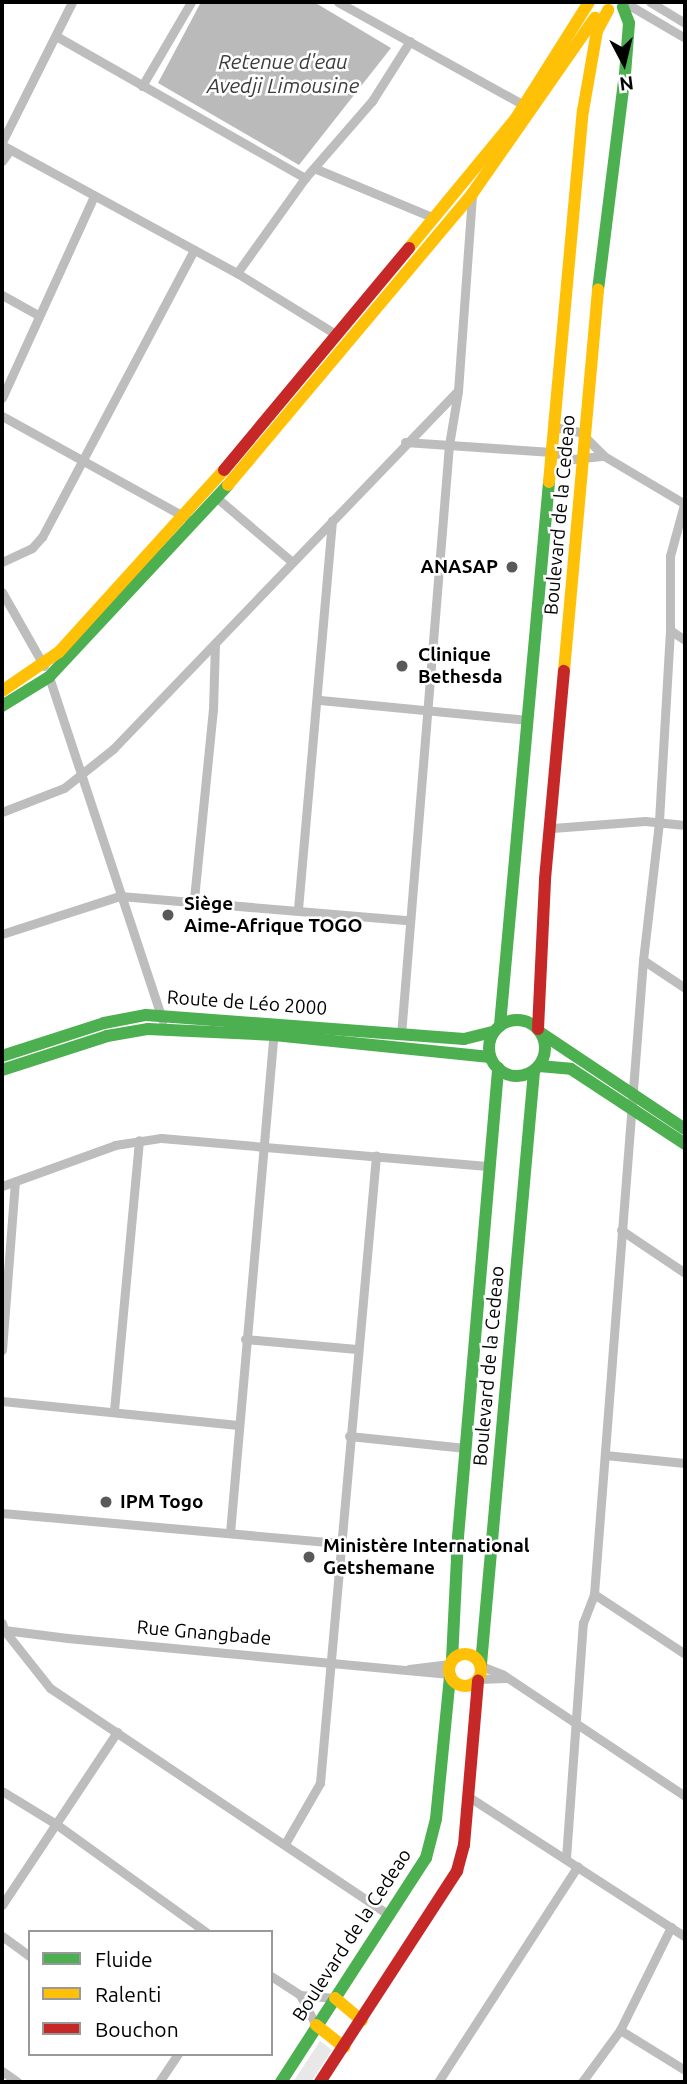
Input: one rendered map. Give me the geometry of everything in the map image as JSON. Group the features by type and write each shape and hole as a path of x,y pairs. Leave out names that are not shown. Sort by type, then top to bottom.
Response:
{"main road":[{"path":"598,5 628,5"},
{"path":"189,519 217,498 472,194 561,72 598,5"},
{"path":"2,706 47,671 189,519 524,106 598,5"},
{"name":"Boulevard de la Cedeao","path":"497,1029 588,80 597,31 598,5"},
{"name":"Boulevard de la Cedeao","path":"539,1031 538,969 607,199 625,74 628,5"},
{"path":"561,72 580,72 588,80"},
{"path":"2,691 47,671"},
{"name":"Route de Léo 2000","path":"2,1056 125,1017 161,1015 494,1063"},
{"path":"685,1129 539,1031 516,1020 497,1029 494,1063 515,1076 536,1068 571,1069 685,1144"},
{"name":"Route de Léo 2000","path":"2,1070 107,1036 166,1029 274,1030 464,1039 497,1029"},
{"path":"536,1068 545,1050 539,1031"},
{"name":"Boulevard de la Cedeao","path":"281,2082 390,1916 430,1844 450,1669 465,1448 490,1166 494,1063"},
{"name":"Boulevard de la Cedeao","path":"320,2082 457,1871 469,1797 536,1068"},
{"path":"468,1654 480,1673 463,1686 450,1669 468,1654"},
{"path":"334,1998 362,2021"},
{"path":"316,2025 344,2047"}],"street":[{"path":"2,161 5,145 72,2"},
{"path":"142,86 191,2"},
{"path":"338,2 524,106"},
{"path":"650,2 685,23"},
{"path":"628,5 685,38"},
{"path":"55,36 305,178"},
{"path":"237,272 305,178 372,101 410,41"},
{"path":"5,145 237,272 337,335"},
{"path":"314,168 434,218"},
{"path":"401,1035 408,920 429,709 449,445 458,391 472,194"},
{"path":"2,398 94,196"},
{"path":"2,562 32,548 42,537 194,250"},
{"path":"2,295 38,315"},
{"path":"2,811 83,776 215,644 405,442 458,391"},
{"path":"2,416 189,519"},
{"path":"554,427 571,429 586,437 604,456 685,502 670,556 670,630 659,822 643,960 633,1094 629,1109 594,1594 583,1623 566,1858"},
{"path":"405,442 552,452 584,459 604,456"},
{"path":"217,498 292,561"},
{"path":"299,909 320,700 332,520"},
{"path":"2,592 47,671 166,1029"},
{"path":"670,630 685,640"},
{"path":"194,899 213,710 215,644"},
{"path":"320,700 528,720"},
{"path":"552,828 659,822 685,825"},
{"path":"2,934 120,896 194,899 408,920"},
{"path":"643,960 685,988"},
{"path":"230,1533 274,1030"},
{"path":"114,1410 139,1140"},
{"path":"2,1186 139,1140 263,1145 490,1166"},
{"path":"286,1842 318,1790 376,1155"},
{"path":"2,1350 15,1182"},
{"path":"621,1230 685,1273"},
{"path":"246,1339 357,1349"},
{"path":"2,1401 114,1410 238,1425"},
{"path":"349,1436 465,1448"},
{"path":"605,1455 685,1463"},
{"path":"2,1513 339,1543"},
{"path":"594,1594 685,1654"},
{"path":"3,1626 50,1688 286,1842 390,1916"},
{"name":"Rue Gnangbade","path":"3,1626 328,1662 409,1669 450,1669"},
{"path":"480,1673 506,1678 685,1796"},
{"path":"2,1905 117,1732"},
{"path":"2,1791 56,1824 203,1930"},
{"path":"469,1797 685,1937"},
{"path":"438,2082 578,1866"},
{"path":"582,2082 620,2030 671,1927"},
{"path":"2,1936 28,1955"},
{"path":"273,1977 300,1994 334,1998"},
{"path":"300,1994 316,2025"},
{"path":"620,2030 685,2070"},
{"path":"159,2082 176,2058"},
{"path":"2,2071 18,2082"}],"shaded area":[{"path":"320,2041 332,2050 311,2082 293,2082"}],"water":[{"name":"Retenue d'eau Avedji Limousine","path":"201,2 314,2 391,48 299,165 158,83"}],"traffic: fast":[{"path":"598,290 625,74 629,23 623,7"},
{"path":"500,1025 549,482"},
{"path":"2,706 49,677 228,485"},
{"path":"2,1056 104,1023 146,1015 464,1039 493,1032"},
{"path":"512,1020 522,1020 537,1028 543,1037 545,1048 543,1059 537,1068 522,1076 512,1076 494,1064 489,1053 489,1043 501,1025 512,1020"},
{"path":"2,1070 107,1036 148,1029 274,1035 490,1057"},
{"path":"541,1033 685,1129"},
{"path":"539,1066 571,1069 685,1144"},
{"path":"452,1660 458,1537 498,1068"},
{"path":"481,1664 534,1071"},
{"path":"281,2082 426,1858 436,1819 450,1676"}],"traffic: slow":[{"path":"409,248 516,118 589,2"},
{"path":"549,482 583,111 597,31 608,10"},
{"path":"228,485 472,194 595,18"},
{"path":"564,671 598,290"},
{"path":"2,691 59,652 224,470"},
{"path":"465,1654 477,1658 481,1670 477,1682 465,1686 453,1682 449,1670 453,1658 465,1654"},
{"path":"335,1998 362,2021"},
{"path":"316,2025 344,2047"}],"traffic: jam":[{"path":"224,470 409,248"},
{"path":"538,1029 545,879 564,671"},
{"path":"320,2082 457,1871 464,1845 478,1681"}],"place":[{"name":"ANASAP","path":"512,567"},
{"name":"Clinique Bethesda","path":"402,666"},
{"name":"Siège Aime-Afrique TOGO","path":"168,915"},
{"name":"IPM Togo","path":"106,1502"},
{"name":"Ministère International Getshemane","path":"309,1557"}]}
